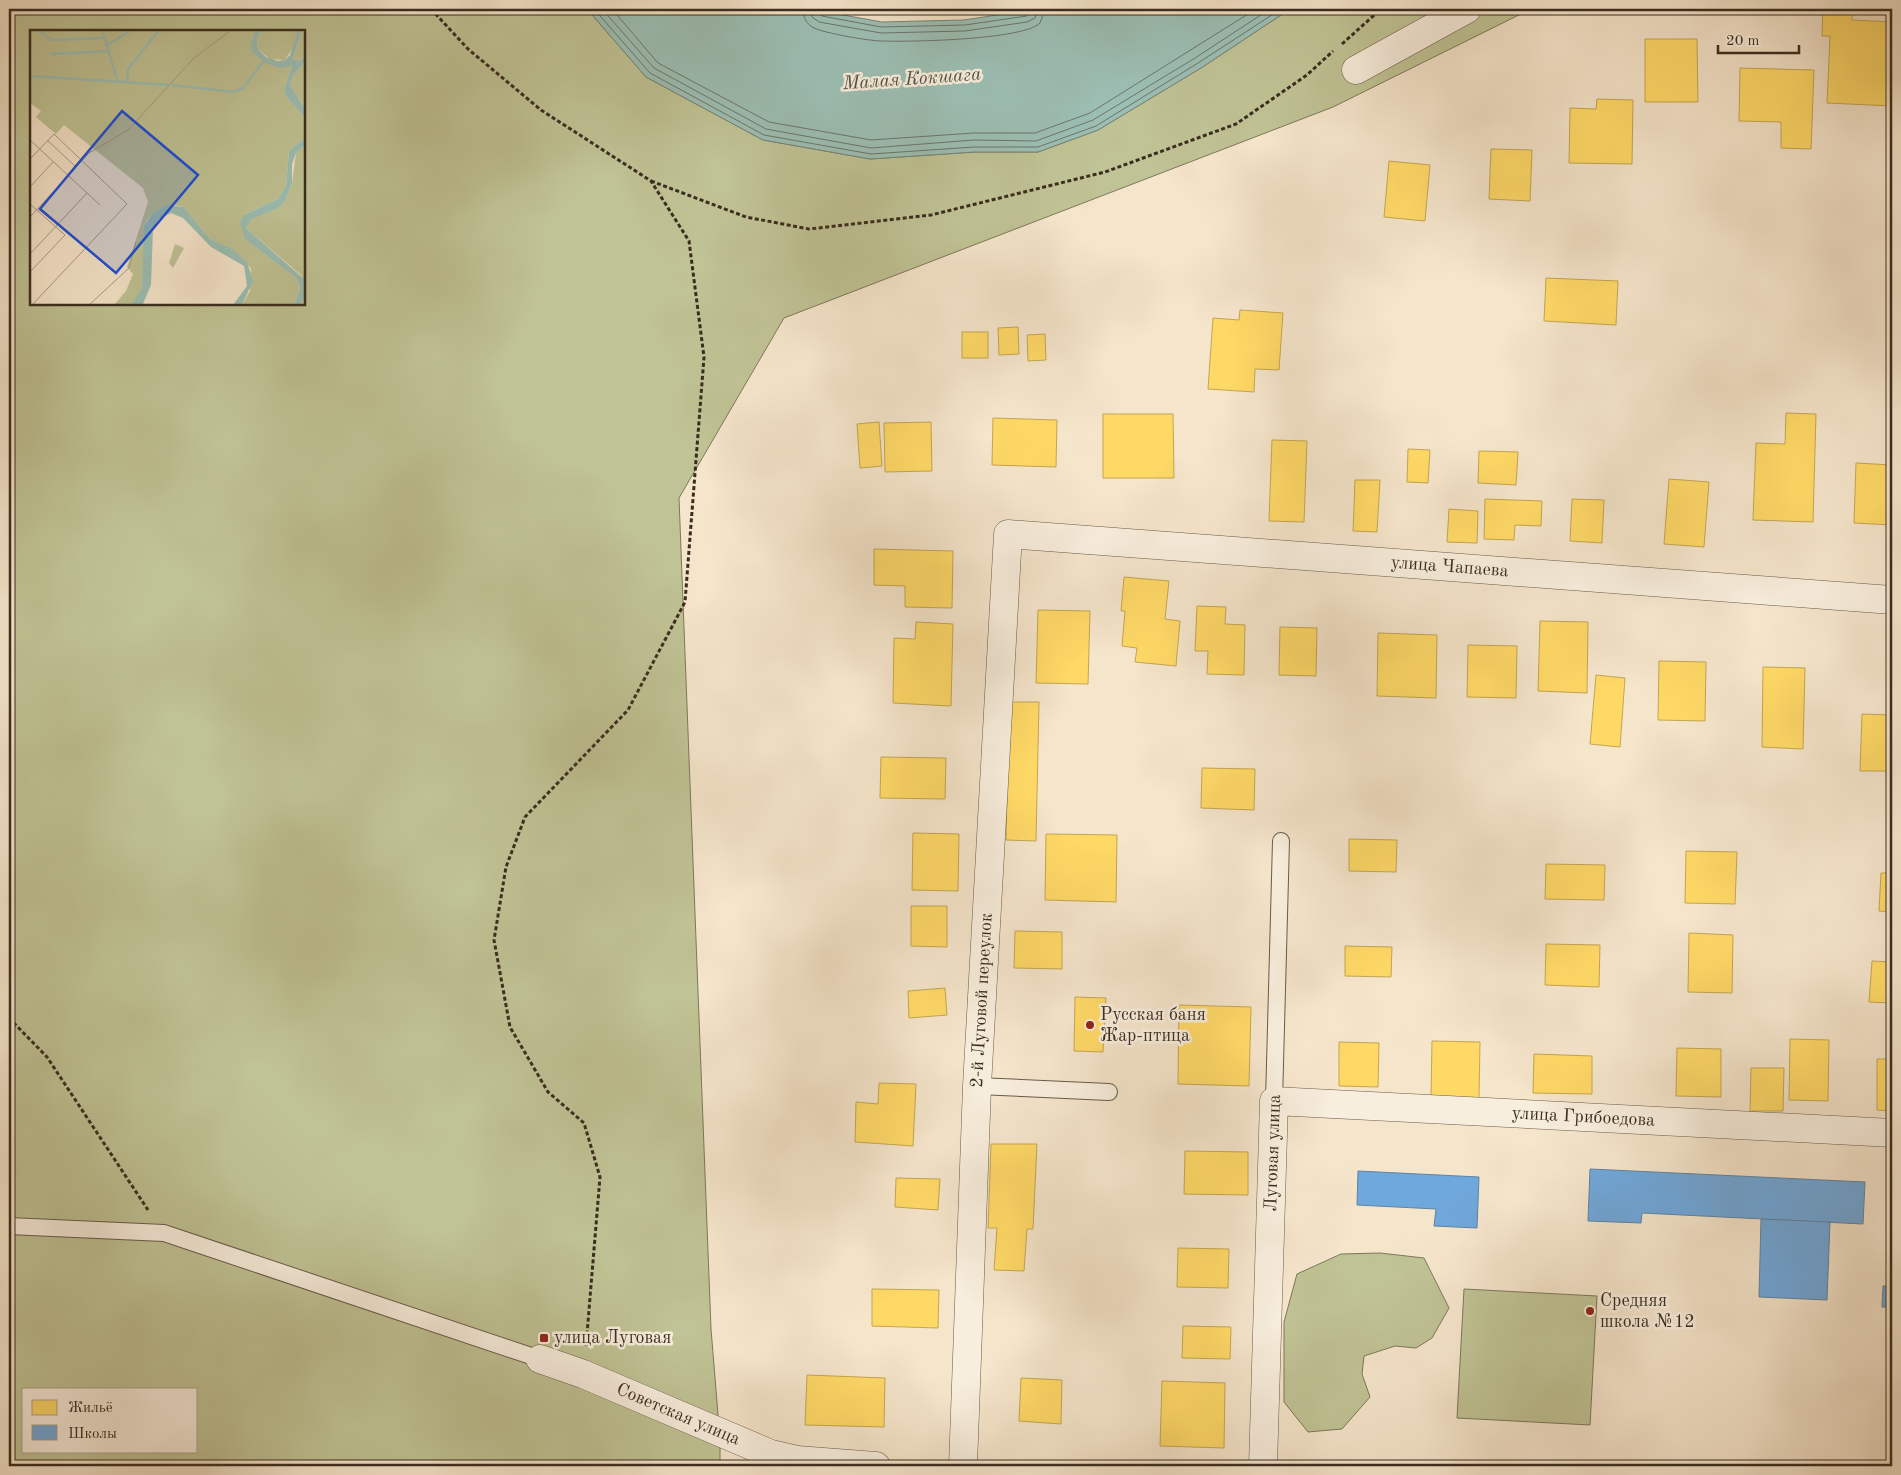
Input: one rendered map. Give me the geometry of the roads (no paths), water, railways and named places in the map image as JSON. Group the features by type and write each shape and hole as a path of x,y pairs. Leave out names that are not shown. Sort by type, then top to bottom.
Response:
{"street":[{"path":"1356,70 1467,9"},
{"name":"улица Чапаева","path":"1008,534 1892,600"},
{"name":"2-й Луговой переулок","path":"963,1466 977,1086 1008,534"},
{"name":"улица Грибоедова","path":"1274,1102 1892,1133"},
{"name":"Луговая улица","path":"1263,1466 1274,1102"},
{"name":"Советская улица","path":"540,1359 583,1374 771,1454 797,1460 876,1466"}],"lane":[{"name":"Луговая улица","path":"1274,1102 1282,841"},
{"path":"977,1086 1110,1092"},
{"path":"9,1226 164,1234 540,1359"}],"water":[{"name":"Малая Кокшага","path":"587,9 810,9 882,22 964,20 1035,9 1290,9 1201,68 1098,130 1038,152 975,152 870,159 763,140 646,77"}],"place":[{"name":"Русская баня Жар-птица","path":"1090,1025"},
{"name":"Средняя школа №12","path":"1590,1311"},
{"name":"улица Луговая","path":"544,1338"}]}
